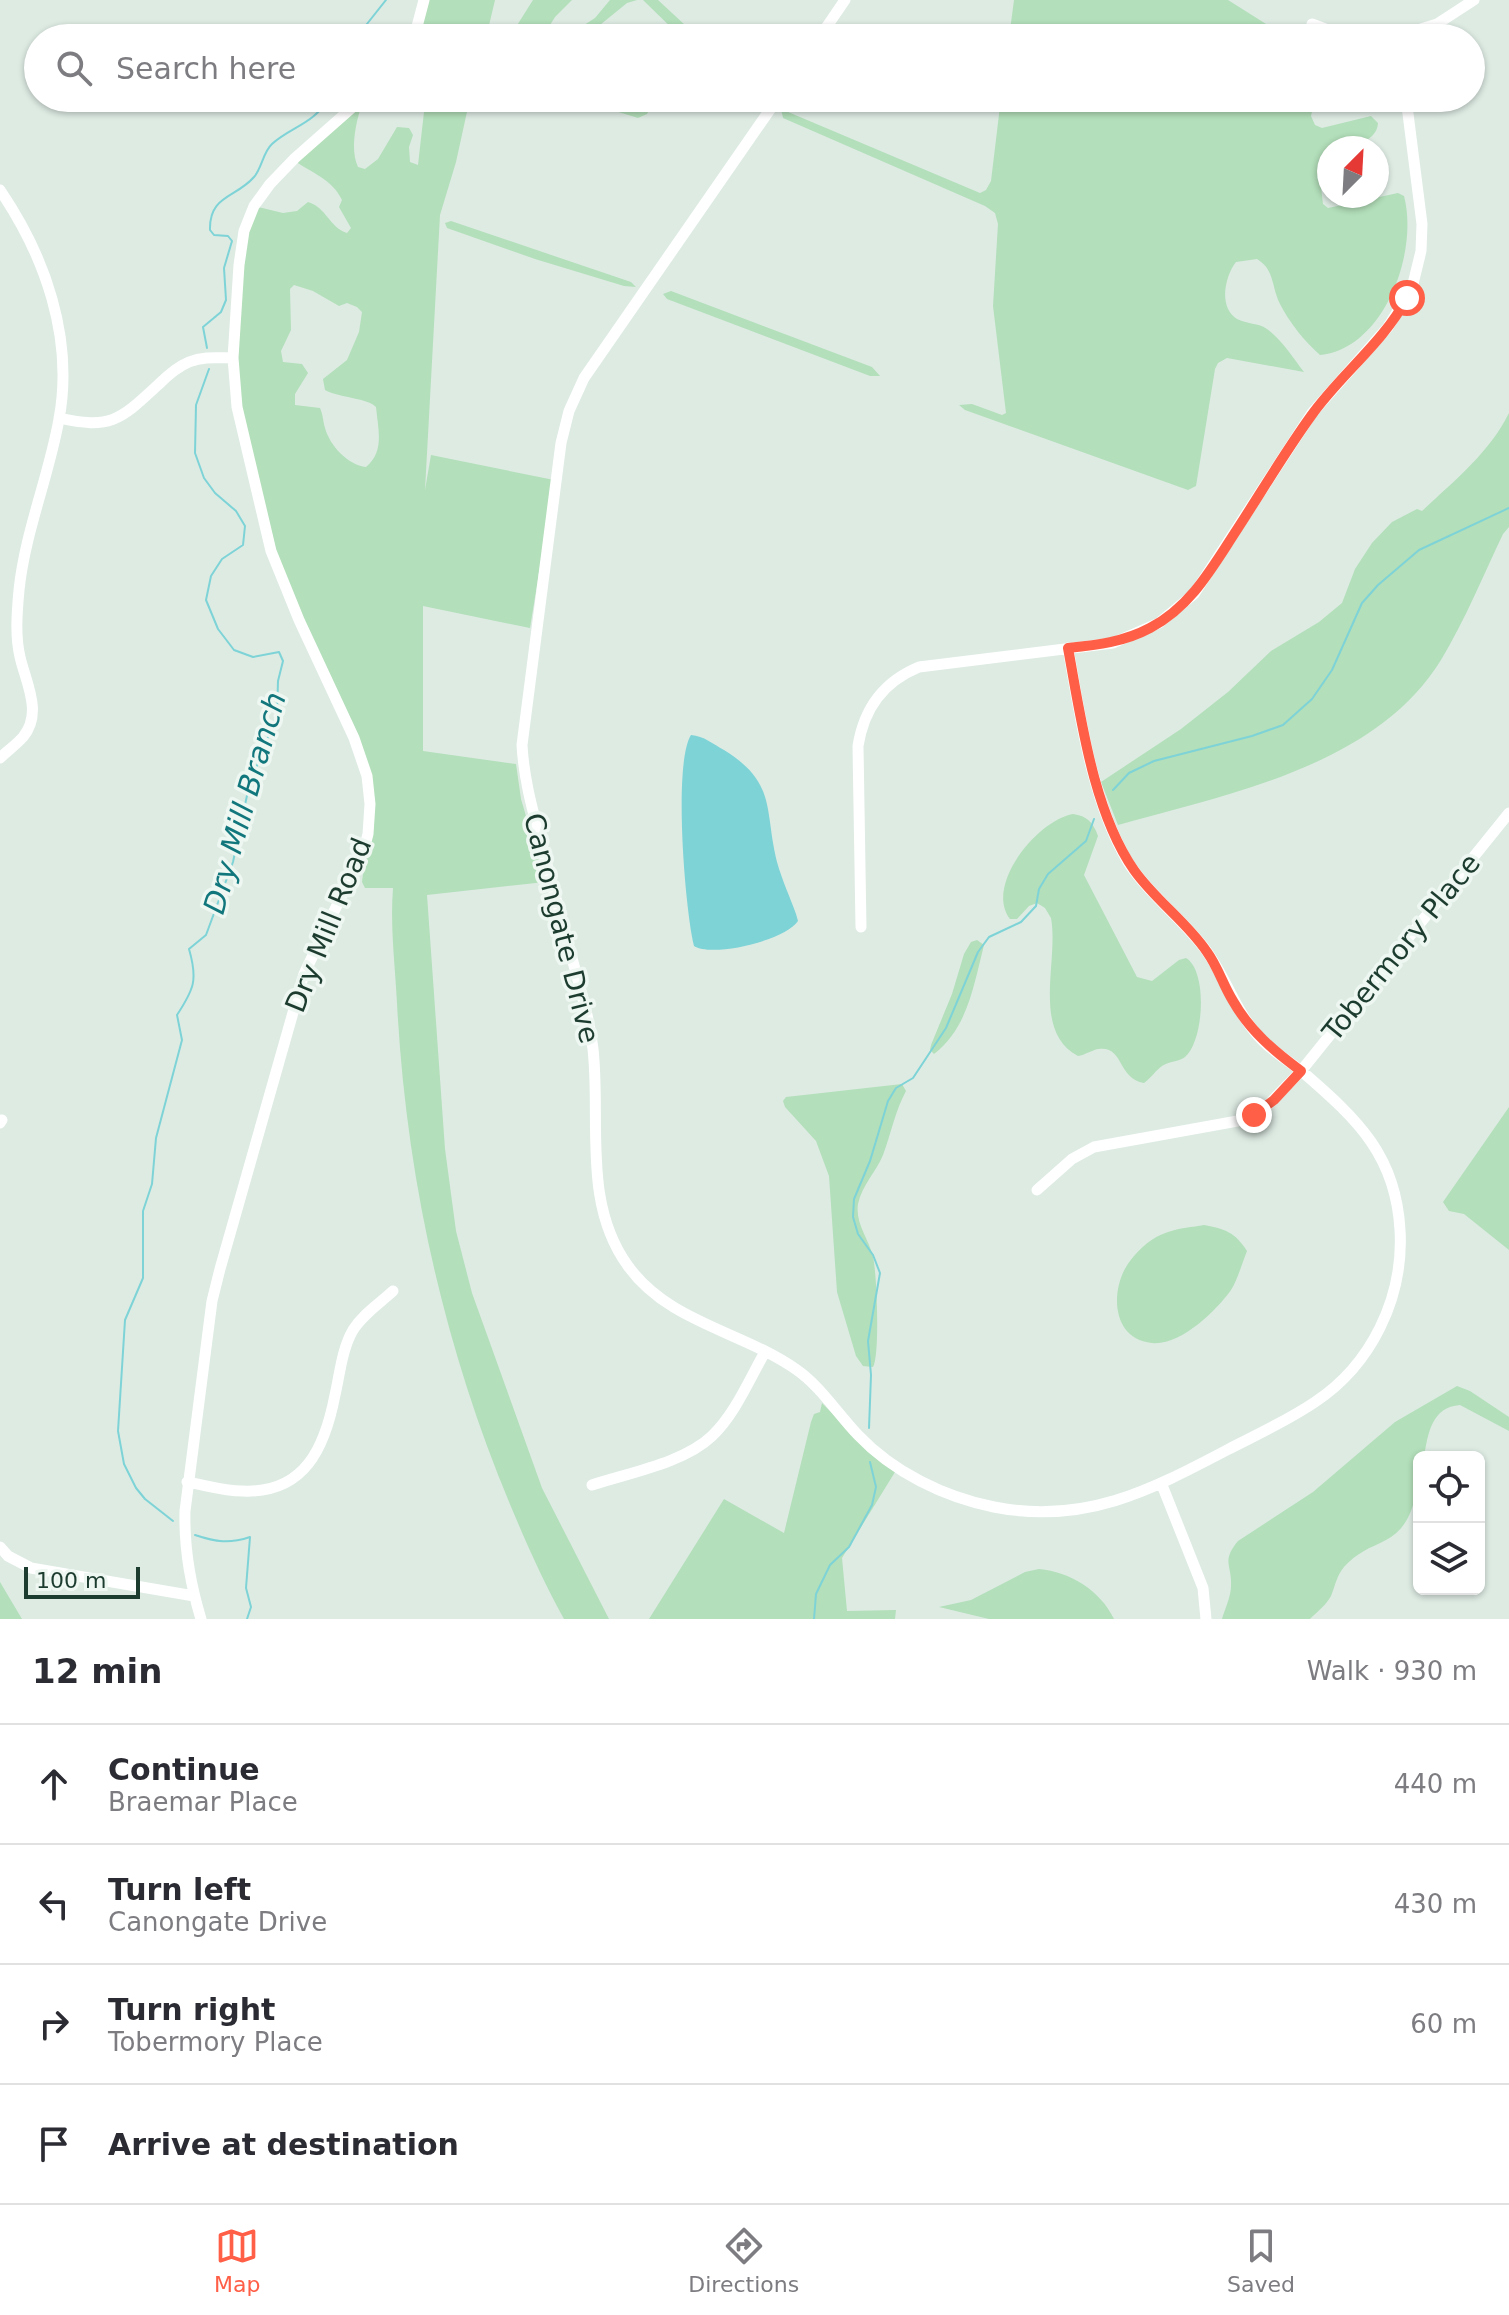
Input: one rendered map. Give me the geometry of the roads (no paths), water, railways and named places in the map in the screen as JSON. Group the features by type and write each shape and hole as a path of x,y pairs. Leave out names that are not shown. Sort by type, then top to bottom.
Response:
{"street":[{"path":"418,24 424,0"},
{"path":"829,24 845,0"},
{"path":"1437,24 1474,0"},
{"name":"Dry Mill Road","path":"201,1619 184,1541 187,1482 212,1301 304,974 364,849 370,804 367,776 354,738 271,551 237,407 233,358 239,265 244,231 254,206 295,158 347,112"},
{"name":"Canongate Drive","path":"768,112 584,378 573,399 563,432 523,730 524,771 589,1020 595,1070 599,1192 611,1237 632,1272 659,1298 688,1316 765,1352 809,1380 854,1431 880,1454 923,1482 966,1500 1010,1510 1056,1512 1110,1504 1162,1485 1298,1412 1331,1390 1359,1361 1387,1312 1400,1253 1398,1212 1390,1179 1364,1129 1251,1028 1233,1002 1206,949 1141,880 1120,847 1087,750 1068,648"},
{"path":"861,927 858,746 864,721 877,697 896,679 919,667 1102,645 1135,635 1159,623 1186,602 1207,575 1312,413 1402,308 1416,278 1422,237 1408,112"},
{"path":"0,190 35,248 52,300 63,371 59,418 20,587 18,643 33,701 32,717 25,735 0,758"},
{"path":"59,418 85,424 107,422 127,413 182,365 201,358 233,358"},
{"name":"Tobermory Place","path":"1037,1190 1072,1159 1094,1147 1243,1120 1265,1108 1301,1071 1509,813"},
{"path":"187,1482 241,1492 255,1491 279,1485 310,1463 324,1440 343,1357 352,1332 359,1320 393,1291"},
{"path":"592,1485 700,1446 727,1417 765,1352"},
{"path":"1162,1485 1203,1588 1206,1619"},
{"path":"0,1547 8,1556 31,1568 194,1596"}],"water":[{"path":"691,735 708,741 741,762 761,786 766,798 777,862 798,921 779,935 749,945 717,950 694,946 682,838 683,775"}],"waterway":[{"name":"Dry Mill Branch","path":"367,24 386,0"},
{"name":"Dry Mill Branch","path":"207,348 203,327 221,312 226,300 224,268 232,241 228,236 214,235 210,230 214,210 254,177 272,144 319,112"},
{"name":"Dry Mill Branch","path":"173,1521 145,1499 124,1464 118,1431 125,1320 143,1278 143,1211 152,1184 156,1138 182,1040 177,1015 193,984 189,949 206,935 233,862 249,786 277,714 278,681 283,661 279,652 253,657 234,650 218,629 206,600 211,576 222,559 243,545 245,526 236,511 215,493 204,478 195,453 196,405 209,369"},
{"path":"1113,790 1129,773 1154,761 1283,725 1312,699 1332,670 1362,603 1378,585 1419,550 1509,508"},
{"path":"869,1428 871,1375 868,1341 880,1273 873,1255 858,1234 853,1217 854,1199 870,1161 888,1101 896,1088 913,1078 946,1028 978,952 989,937 1021,922 1036,906 1039,889 1048,874 1086,841 1094,819"},
{"path":"814,1619 816,1594 830,1565 849,1547 872,1505 876,1487 870,1462"},
{"name":"Dry Mill Branch","path":"195,1535 222,1541 250,1537 246,1588 251,1607 247,1619"}]}
